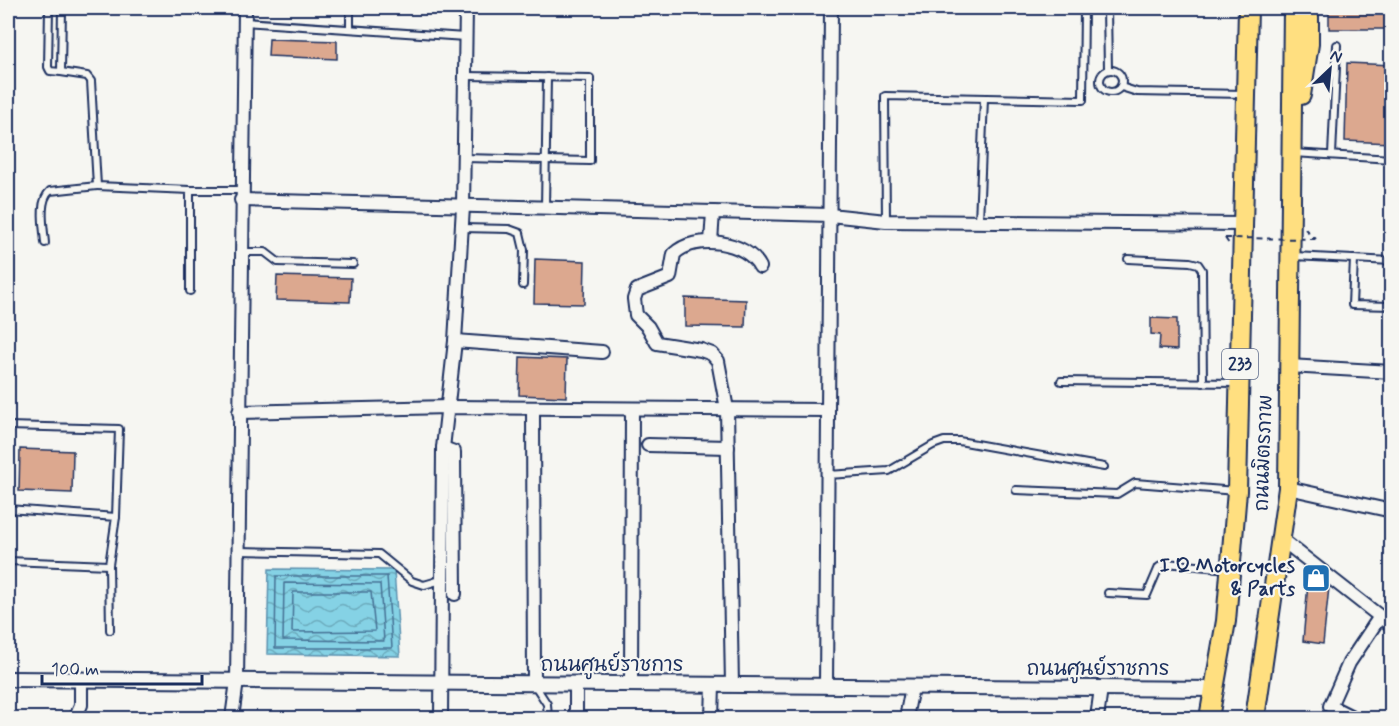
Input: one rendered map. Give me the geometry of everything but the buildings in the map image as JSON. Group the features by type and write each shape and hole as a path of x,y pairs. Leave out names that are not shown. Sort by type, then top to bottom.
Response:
{"main road":[{"name":"ถนนมิตรภาพ","path":"1209,718 1216,690 1231,569 1237,491 1248,8"},
{"name":"ถนนมิตรภาพ","path":"1255,718 1288,488 1293,8"},
{"path":"1291,153 1309,44 1310,8"}],"street":[{"path":"232,718 237,681 240,252 245,8"},
{"path":"441,718 443,448 455,341 462,228 466,8"},
{"path":"826,686 831,8"},
{"path":"241,195 463,207 830,215 886,221 1243,224"},
{"path":"711,242 713,212"},
{"path":"732,686 727,409 718,361 712,354 701,350 657,343 648,327 636,315 634,308 638,290 670,278 671,261 679,249 688,245 711,242 738,249 750,255 760,267"},
{"path":"455,341 602,352"},
{"path":"1289,366 1392,372"},
{"path":"239,412 448,407 828,410"},
{"path":"533,409 534,684"},
{"path":"631,685 632,409"},
{"path":"648,445 728,447"},
{"path":"443,448 454,452 455,594"},
{"path":"1288,488 1392,511"},
{"path":"1281,539 1392,626"},
{"path":"1354,718 1330,706 1350,663 1379,618"},
{"name":"ถนนศูนย์ราชการ","path":"8,679 1216,690"},
{"path":"75,718 81,705 81,680"},
{"path":"576,684 576,718"},
{"path":"712,718 713,685"},
{"path":"906,718 912,687"},
{"path":"1096,718 1101,688"}],"lane":[{"path":"49,8 48,67 52,72 79,73 87,76 91,81 97,186"},
{"path":"61,72 62,8"},
{"path":"350,8 350,29"},
{"path":"886,221 885,96 1083,100 1084,8"},
{"path":"1107,8 1108,70 1100,79 1103,88 1112,92 1121,87 1137,92 1246,94"},
{"path":"245,22 465,37"},
{"path":"1332,155 1337,45"},
{"path":"1108,70 1115,70 1121,75 1121,87"},
{"path":"464,159 590,161 590,78 465,76"},
{"path":"545,208 547,77"},
{"path":"979,222 984,99"},
{"path":"1291,153 1392,159"},
{"path":"45,243 43,201 50,191 97,186 190,190 241,195"},
{"path":"190,190 190,291"},
{"path":"462,228 509,229 520,233 524,250 523,285"},
{"path":"240,252 265,252 278,262 353,264"},
{"path":"1290,255 1392,261"},
{"path":"1128,259 1190,262 1198,264 1202,270 1203,383"},
{"path":"1354,260 1352,305 1392,306"},
{"path":"1061,381 1240,383"},
{"path":"8,426 119,429 116,517 109,565 110,630"},
{"path":"828,475 889,471 944,441 959,441 1104,467"},
{"path":"1016,490 1117,494 1136,483 1237,491"},
{"path":"8,509 116,517"},
{"path":"238,550 379,554 412,581 424,585 441,580"},
{"path":"8,561 109,565"},
{"path":"1108,593 1147,595 1159,567 1166,563 1231,569"},
{"path":"534,684 547,704 548,718"}],"path":[{"path":"1225,238 1316,239"}],"water":[{"path":"269,569 394,570 400,656 267,654"}],"place":[{"name":"I Q Motorcycles & Parts","path":"1316,578"}]}
